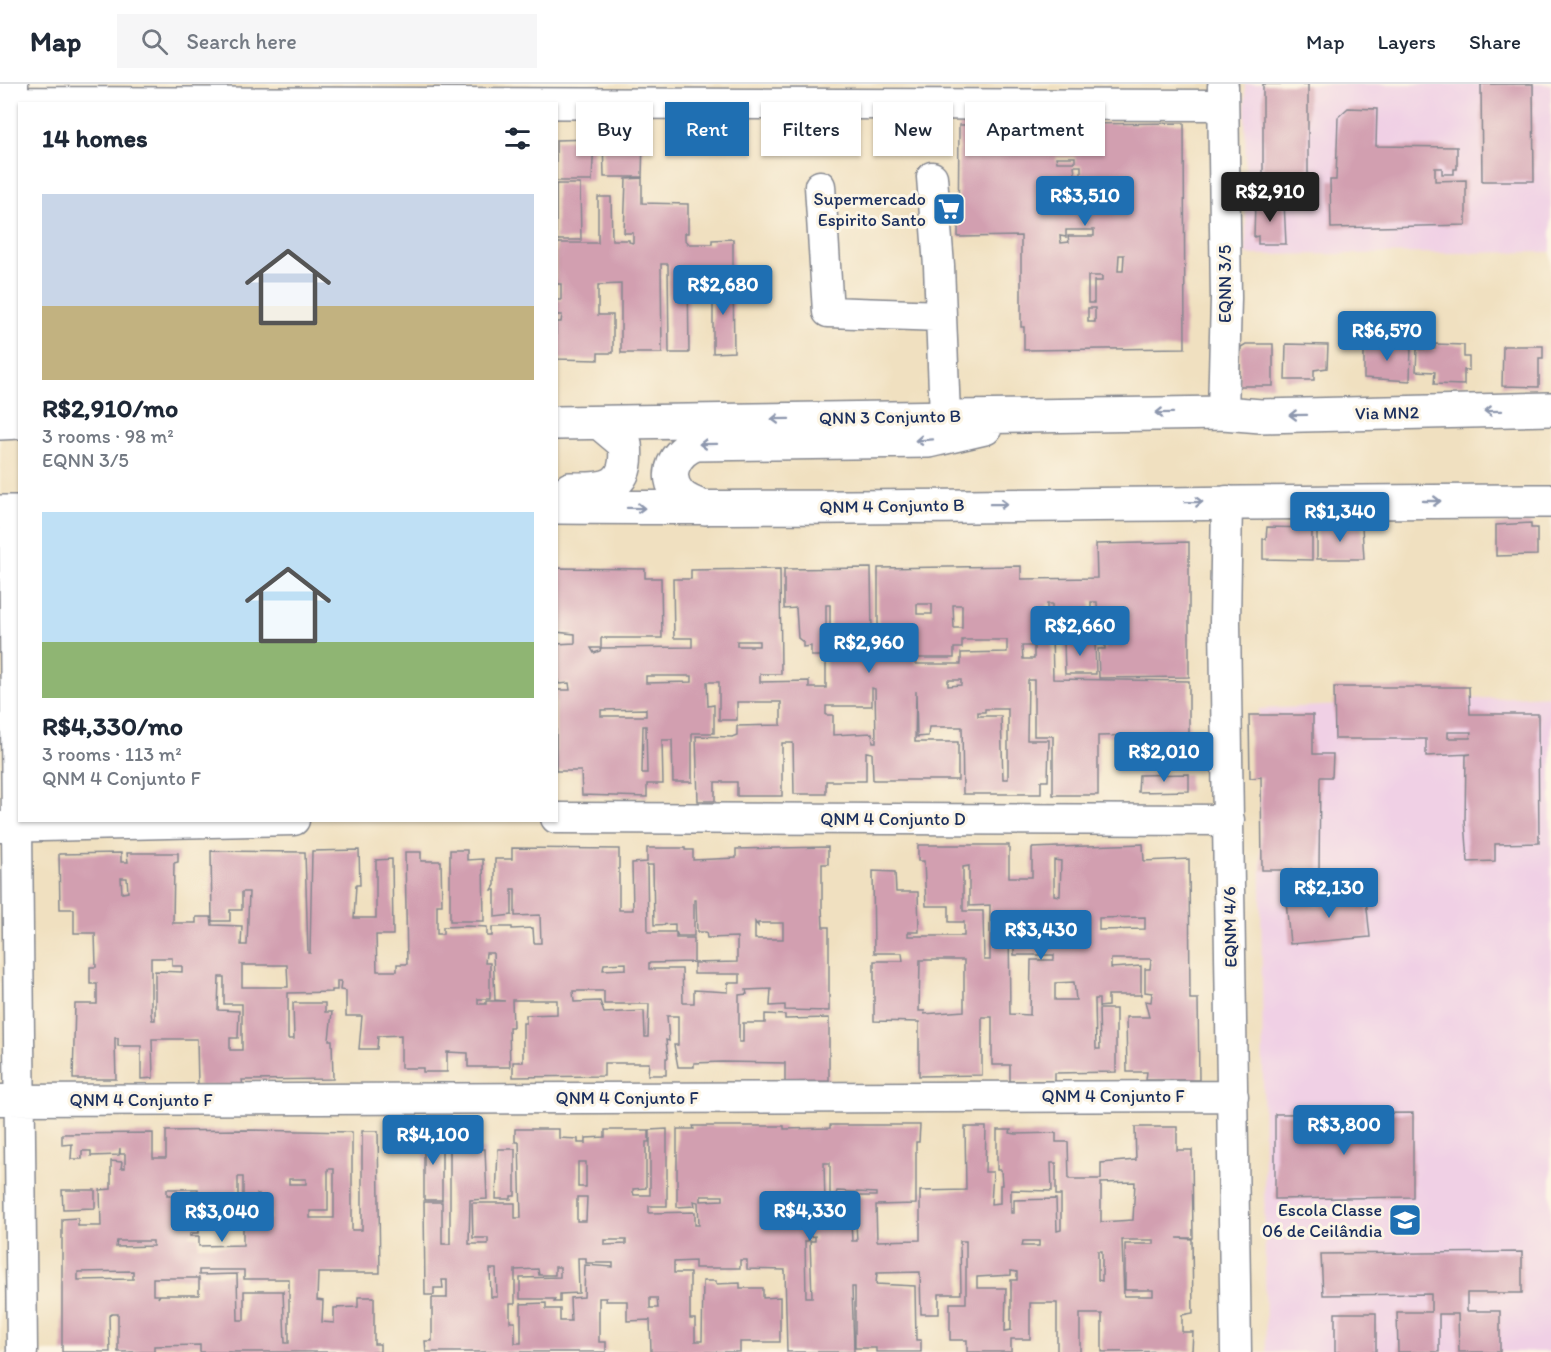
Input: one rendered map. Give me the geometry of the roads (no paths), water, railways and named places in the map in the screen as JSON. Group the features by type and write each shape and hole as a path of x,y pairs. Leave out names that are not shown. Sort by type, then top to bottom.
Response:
{"main road":[{"name":"Via MN2","path":"1223,413 1261,416 1551,410"},
{"name":"QNN 3 Conjunto B","path":"558,423 945,415 1223,413"},
{"path":"705,508 679,495 672,481 674,462 680,451 696,444 929,441 1043,414"},
{"path":"558,489 601,489 611,486 625,469 625,444 600,423"},
{"path":"1227,501 1551,501"},
{"name":"QNM 4 Conjunto B","path":"558,507 705,508 1227,501"}],"street":[{"path":"9,422 9,96 1223,94"},
{"name":"EQNN 3/5","path":"1223,94 1227,298 1223,413"},
{"path":"932,177 945,415"},
{"path":"820,186 828,312 941,316"},
{"name":"EQNM 4/6","path":"1227,501 1236,1352"},
{"path":"11,512 9,827 11,1100 22,1352"},
{"name":"QNM 4 Conjunto D","path":"558,818 1229,820"},
{"path":"9,827 213,822"},
{"name":"QNM 4 Conjunto F","path":"11,1100 1233,1096"}],"place":[{"name":"Supermercado Espirito Santo","path":"949,209"},
{"name":"Escola Classe 06 de Ceilândia","path":"1405,1220"}]}
